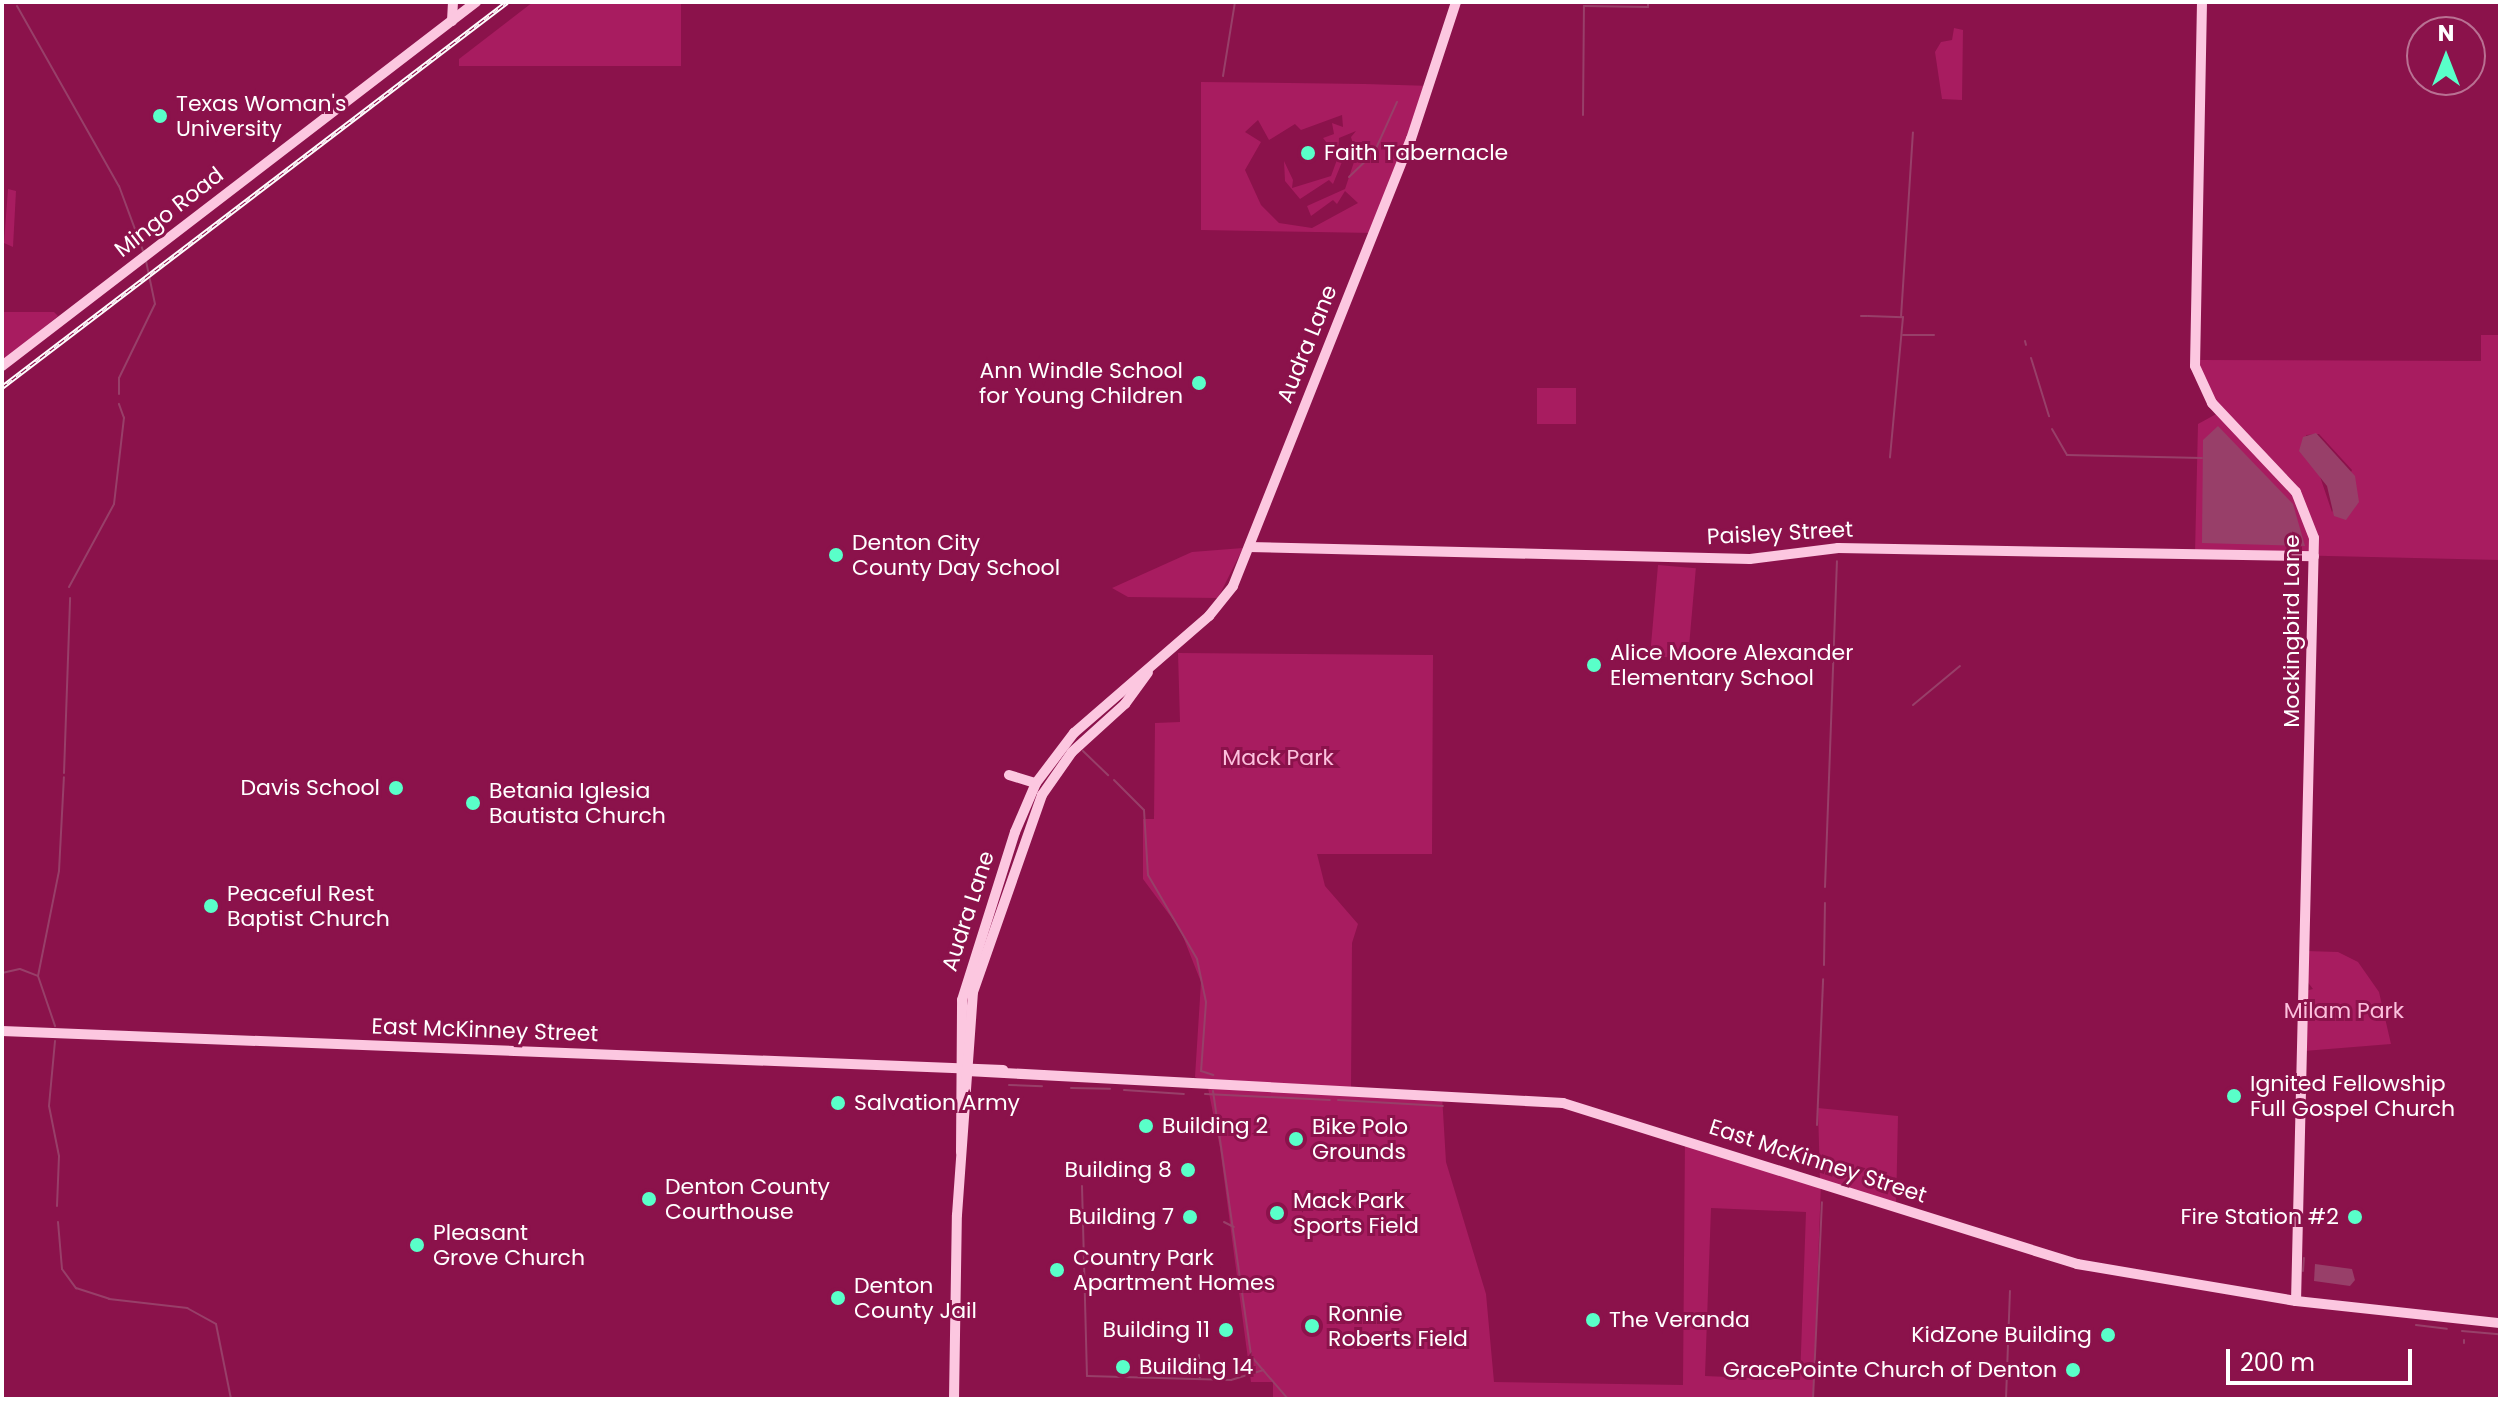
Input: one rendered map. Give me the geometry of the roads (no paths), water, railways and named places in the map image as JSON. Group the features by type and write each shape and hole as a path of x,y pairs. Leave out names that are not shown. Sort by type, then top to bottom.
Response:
{"street":[{"path":"452,21 453,2"},
{"name":"Mingo Road","path":"2,366 476,2"},
{"name":"Audra Lane","path":"982,950 1036,783 1096,713 1148,672 1222,603 1249,547 1432,86 1456,2"},
{"name":"Mockingbird Lane","path":"2202,2 2195,366 2210,401 2302,500 2311,520 2314,556 2296,1301"},
{"name":"Paisley Street","path":"1249,547 1750,559 1827,548 2314,556"},
{"name":"Audra Lane","path":"954,1399 962,1000 1042,795 1072,752 1104,722 1148,672"},
{"path":"1096,713 1104,722"},
{"path":"1009,775 1019,783 1036,783"},
{"name":"East McKinney Street","path":"2,1031 962,1070 1580,1106 2055,1258 2296,1301 2500,1323"}],"waterway":[{"path":"1223,76 1235,2"},
{"path":"1583,115 1584,6 1648,7 1648,2"},
{"path":"17,6 119,186 143,251"},
{"path":"1349,177 1374,153 1397,102"},
{"path":"1901,317 1913,132"},
{"path":"119,394 119,378 155,304 146,261"},
{"path":"1861,316 1867,316"},
{"path":"1868,316 1903,317 1890,457"},
{"path":"1903,335 1934,335"},
{"path":"2025,341 2026,345"},
{"path":"2031,358 2049,416"},
{"path":"69,587 114,504 124,418 119,404"},
{"path":"2052,429 2067,455 2202,458"},
{"path":"1825,887 1837,561"},
{"path":"64,773 70,598"},
{"path":"1913,705 1960,666"},
{"path":"1083,751 1108,775"},
{"path":"38,976 59,871 64,777"},
{"path":"1114,780 1144,810 1148,875 1197,959 1206,1002 1201,1071 1213,1075"},
{"path":"1824,965 1825,903"},
{"path":"2,973 20,969 38,976 55,1026"},
{"path":"1817,1125 1823,979"},
{"path":"55,1041 49,1106 59,1156 57,1206"},
{"path":"1009,1085 1042,1086"},
{"path":"1071,1088 1110,1089"},
{"path":"1124,1090 1184,1094"},
{"path":"1213,1091 1251,1356 1288,1399"},
{"path":"1205,1094 1330,1100"},
{"path":"1338,1100 1443,1106"},
{"path":"1082,1186 1087,1376 1231,1380 1264,1370"},
{"path":"1813,1399 1822,1202"},
{"path":"58,1222 62,1269 76,1288 109,1299 187,1308 216,1324 231,1399"},
{"path":"1224,1222 1234,1227"},
{"path":"2303,1271 2304,1258"},
{"path":"2006,1399 2010,1291"},
{"path":"2416,1325 2447,1329"},
{"path":"2462,1331 2499,1334"},
{"path":"1199,1355 1200,1378"}],"railway":[{"path":"2,387 507,2"}],"place":[{"name":"Texas Woman's University","path":"160,116"},
{"name":"Faith Tabernacle","path":"1308,153"},
{"name":"Ann Windle School for Young Children","path":"1199,383"},
{"name":"Denton City County Day School","path":"836,555"},
{"name":"Alice Moore Alexander Elementary School","path":"1594,665"},
{"name":"Davis School","path":"396,788"},
{"name":"Betania Iglesia Bautista Church","path":"473,803"},
{"name":"Peaceful Rest Baptist Church","path":"211,906"},
{"name":"Ignited Fellowship Full Gospel Church","path":"2234,1096"},
{"name":"Salvation Army","path":"838,1103"},
{"name":"Building 2","path":"1146,1126"},
{"name":"Bike Polo Grounds","path":"1296,1139"},
{"name":"Building 8","path":"1188,1170"},
{"name":"Denton County Courthouse","path":"649,1199"},
{"name":"Mack Park Sports Field","path":"1277,1213"},
{"name":"Building 7","path":"1190,1217"},
{"name":"Fire Station #2","path":"2355,1217"},
{"name":"Pleasant Grove Church","path":"417,1245"},
{"name":"Country Park Apartment Homes","path":"1057,1270"},
{"name":"Denton County Jail","path":"838,1298"},
{"name":"The Veranda","path":"1593,1320"},
{"name":"Ronnie Roberts Field","path":"1312,1326"},
{"name":"Building 11","path":"1226,1330"},
{"name":"KidZone Building","path":"2108,1335"},
{"name":"Building 14","path":"1123,1367"},
{"name":"GracePointe Church of Denton","path":"2073,1370"}],"park label":[{"name":"Mack Park","path":"1278,758"},
{"name":"Milam Park","path":"2344,1011"}]}
